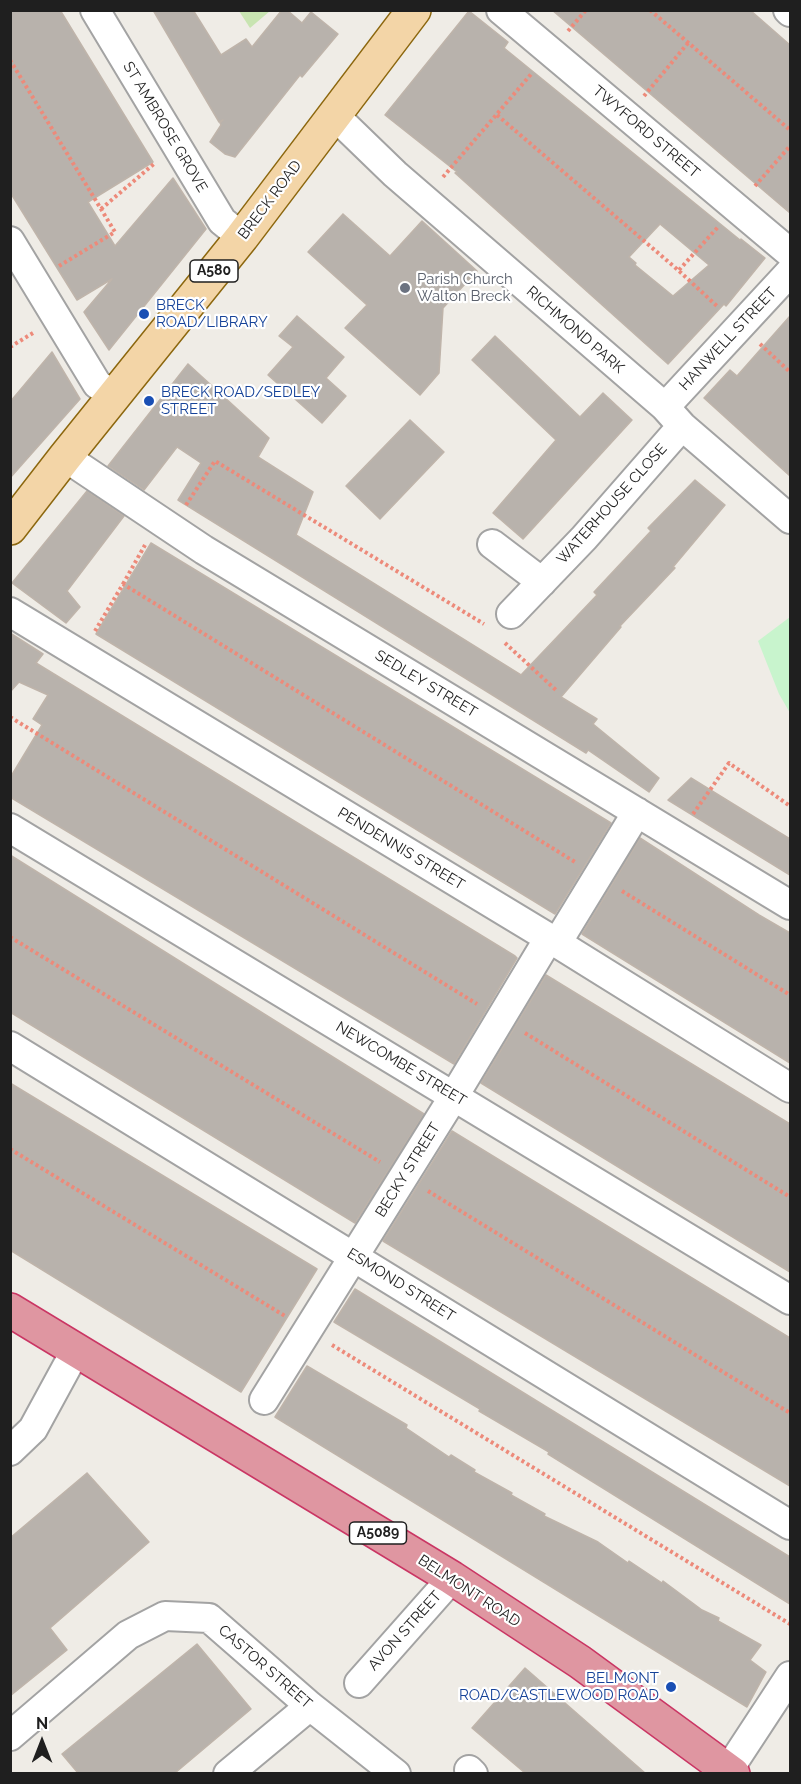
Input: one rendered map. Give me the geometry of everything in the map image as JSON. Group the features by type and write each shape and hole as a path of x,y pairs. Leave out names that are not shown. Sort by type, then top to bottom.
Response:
{"highway":[{"name":"BELMONT ROAD","path":"10,1310 452,1578 580,1662 731,1771"}],"main road":[{"name":"BRECK ROAD","path":"10,528 242,237 414,10"}],"street":[{"name":"ST AMBROSE GROVE","path":"96,10 222,221 242,237"},
{"name":"TWYFORD STREET","path":"501,10 790,253"},
{"name":"RICHMOND PARK","path":"334,115 395,174 790,519"},
{"path":"10,241 97,384 114,396"},
{"name":"HANWELL STREET","path":"673,417 740,327 790,272"},
{"name":"WATERHOUSE CLOSE","path":"499,620 542,582 673,417"},
{"name":"SEDLEY STREET","path":"65,457 165,524 790,905"},
{"path":"492,544 542,582"},
{"name":"PENDENNIS STREET","path":"10,612 553,941 790,1088"},
{"name":"BECKY STREET","path":"264,1400 501,1019 598,876 637,812"},
{"name":"NEWCOMBE STREET","path":"10,828 790,1300"},
{"name":"ESMOND STREET","path":"10,1046 790,1525"},
{"path":"10,1451 33,1429 76,1350"},
{"name":"AVON STREET","path":"358,1683 452,1578"},
{"name":"CASTOR STREET","path":"10,1736 128,1635 165,1616 209,1618 310,1706 396,1773"},
{"path":"731,1771 790,1676"},
{"path":"228,1773 310,1706"}],"path":[{"path":"443,177 586,10"},
{"path":"650,10 790,130"},
{"path":"627,116 688,43"},
{"path":"10,60 115,232 34,280"},
{"path":"497,115 678,270 790,372"},
{"path":"101,209 176,144"},
{"path":"81,655 123,584 165,524 215,461 499,620"},
{"path":"123,584 790,994"},
{"path":"505,642 557,691"},
{"path":"10,717 790,1197"},
{"path":"677,837 729,763 790,806"},
{"path":"10,1149 790,1624"}],"green space":[{"path":"239,11 270,11 250,28"},
{"path":"790,617 790,713 779,694 758,641"}],"building":[{"path":"10,10 60,10 153,162 88,202 115,246 173,178 206,229 109,350 84,312 112,279 77,300 10,192"},
{"path":"153,10 193,10 221,55 246,39 252,47 282,10 287,10 302,23 311,12 338,34 302,77 300,75 235,157 225,154 210,142 223,120 219,122"},
{"path":"552,10 750,10 790,45 790,213"},
{"path":"469,11 508,42 504,48 765,258 726,306 724,304 668,364 455,173 457,172 385,115","holes":["660,224 709,265 673,296 635,265 636,263 629,257"]},
{"name":"Parish Church Walton Breck","path":"343,214 390,256 422,221 477,271 443,308 439,373 420,395 345,328 367,305 308,252"},
{"path":"297,316 344,357 326,378 346,396 322,423 268,375 293,347 279,336"},
{"path":"790,316 790,476 704,398 730,370 737,376"},
{"path":"495,336 580,417 603,393 632,420 523,539 493,513 556,440 472,360"},
{"path":"52,352 80,399 10,478 10,402"},
{"path":"188,364 269,438 258,457 313,492 296,535 521,675 597,595 594,592 651,531 648,528 695,480 725,505 673,567 675,568 620,626 561,697 597,719 593,724 659,778 649,792 588,750 586,753 178,500 201,463 177,447 144,490 108,466"},
{"path":"410,420 444,452 380,519 346,486"},
{"path":"87,491 124,516 67,591 80,607 66,623 12,583"},
{"path":"151,543 611,823 555,914 96,634"},
{"path":"10,633 43,654 36,663 515,956 517,958 454,1064 10,797 10,778 42,725 33,719 48,695 19,682 10,692"},
{"path":"691,778 790,839 790,875 668,800"},
{"path":"640,838 790,933 790,1063 582,934"},
{"path":"10,855 424,1114 355,1223 10,1012"},
{"path":"546,975 790,1124 790,1272 481,1083"},
{"path":"10,1083 317,1269 241,1392 10,1250"},
{"path":"452,1131 790,1338 790,1486 383,1241"},
{"path":"355,1289 790,1557 790,1604 548,1454 549,1452 479,1411 480,1409 334,1322"},
{"path":"307,1366 407,1425 406,1428 449,1457 451,1455 475,1470 474,1472 545,1514 544,1516 598,1542 628,1563 629,1561 662,1583 663,1581 702,1610 719,1618 718,1621 761,1645 750,1660 766,1672 747,1707 275,1417"},
{"path":"87,1473 149,1542 50,1628 67,1650 10,1696 10,1538"},
{"path":"197,1644 251,1709 175,1773 78,1773 62,1754"},
{"path":"525,1668 645,1773 525,1773 472,1728"}],"place":[{"name":"Parish Church Walton Breck","path":"405,288"},
{"name":"BRECK ROAD/LIBRARY","path":"144,314"},
{"name":"BRECK ROAD/SEDLEY STREET","path":"149,401"},
{"name":"BELMONT ROAD/CASTLEWOOD ROAD","path":"671,1687"}]}
